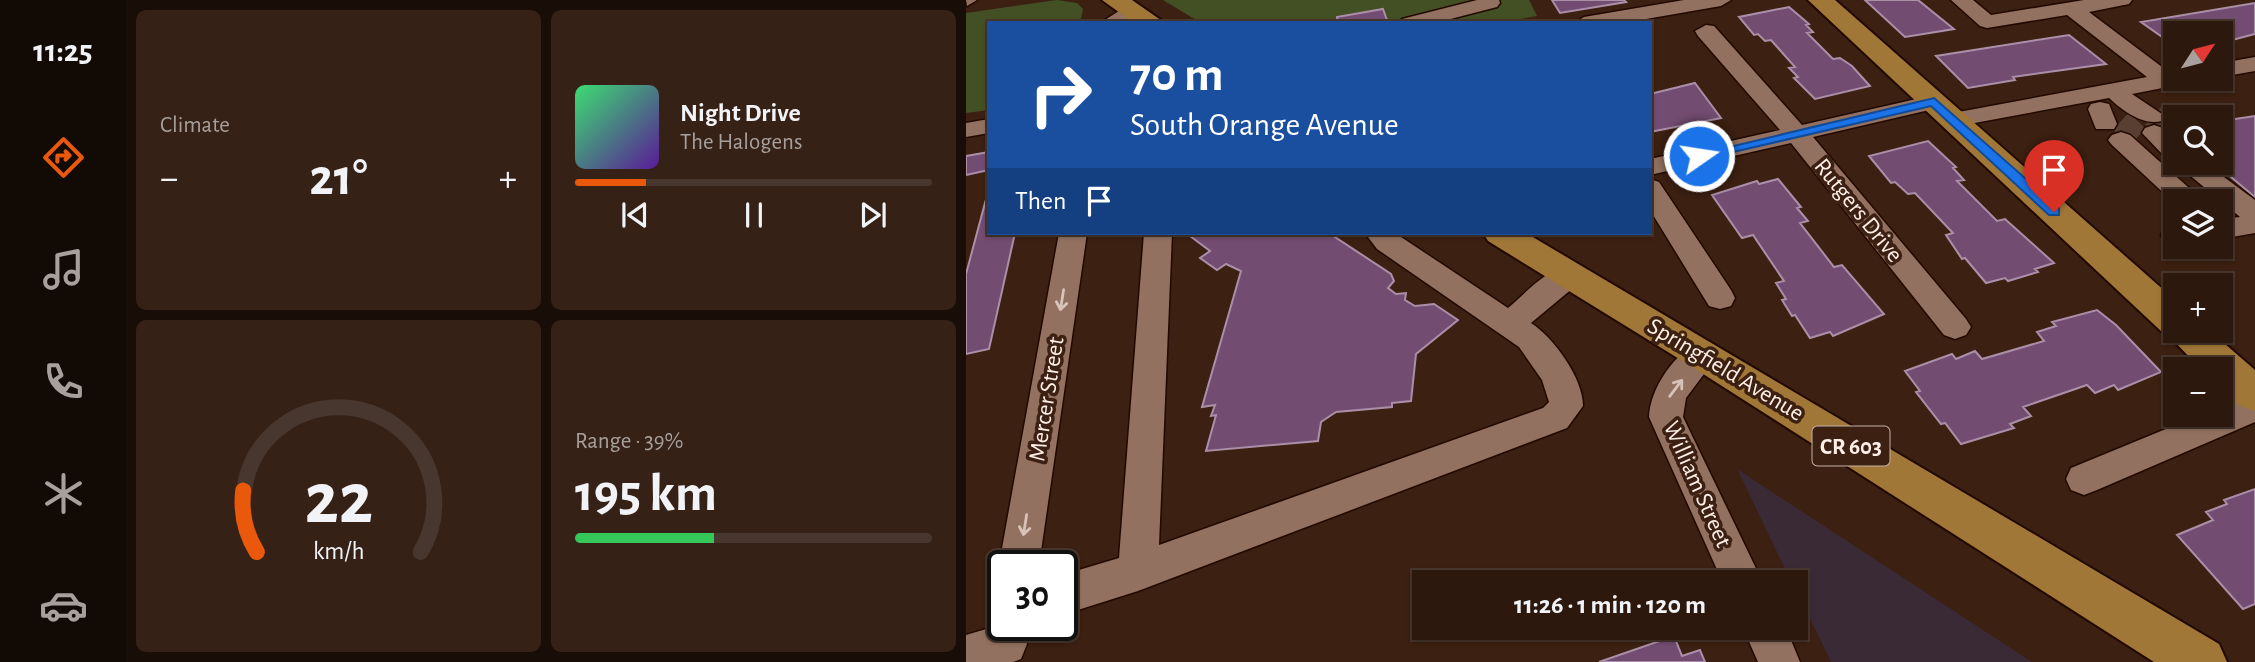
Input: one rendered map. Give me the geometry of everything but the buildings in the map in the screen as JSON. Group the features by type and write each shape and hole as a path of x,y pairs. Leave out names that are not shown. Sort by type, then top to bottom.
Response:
{"main road":[{"path":"1820,0 2163,311"},
{"name":"Springfield Avenue","path":"1503,235 1703,354 2200,662"},
{"path":"2198,343 2255,394"}],"street":[{"path":"1417,21 1490,3 1489,0"},
{"path":"1596,21 1721,0"},
{"path":"1961,0 1987,22 2122,0"},
{"path":"2078,7 2163,71"},
{"name":"Rutgers Drive","path":"1706,31 1796,133 1955,327"},
{"path":"2233,68 2255,64"},
{"path":"2134,122 2163,88"},
{"path":"1652,167 1796,133 1943,111 2134,122 2195,189"},
{"path":"2134,122 2177,189"},
{"path":"966,130 987,126"},
{"path":"2202,175 2217,187 2241,221"},
{"path":"2220,175 2228,182 2241,221"},
{"path":"1652,191 1720,298"},
{"name":"Mercer Street","path":"1021,550 1073,235"},
{"path":"1138,572 1158,235"},
{"path":"1078,590 1138,572 1555,418 1565,409 1566,400 1549,363 1530,338 1387,242 1381,235"},
{"path":"1510,323 1569,275"},
{"name":"William Street","path":"1703,354 1669,396 1665,405 1667,417 1737,570"},
{"path":"2084,479 2255,407"},
{"path":"1769,640 1779,662"},
{"path":"966,656 1006,644"}],"shaded area":[{"path":"1737,469 2032,662 1831,662 1808,615 1808,570 1786,570"}],"green space":[{"path":"1057,0 1077,3 1083,9 1080,21 987,21 987,110 966,113 966,13"},
{"path":"1163,0 1529,0 1537,16 1508,21 1198,21"}],"tunnel":[{"path":"2153,116 2163,125"},
{"path":"2121,121 2138,137"}],"route":[{"path":"1699,156 1934,102 2054,212"}]}
